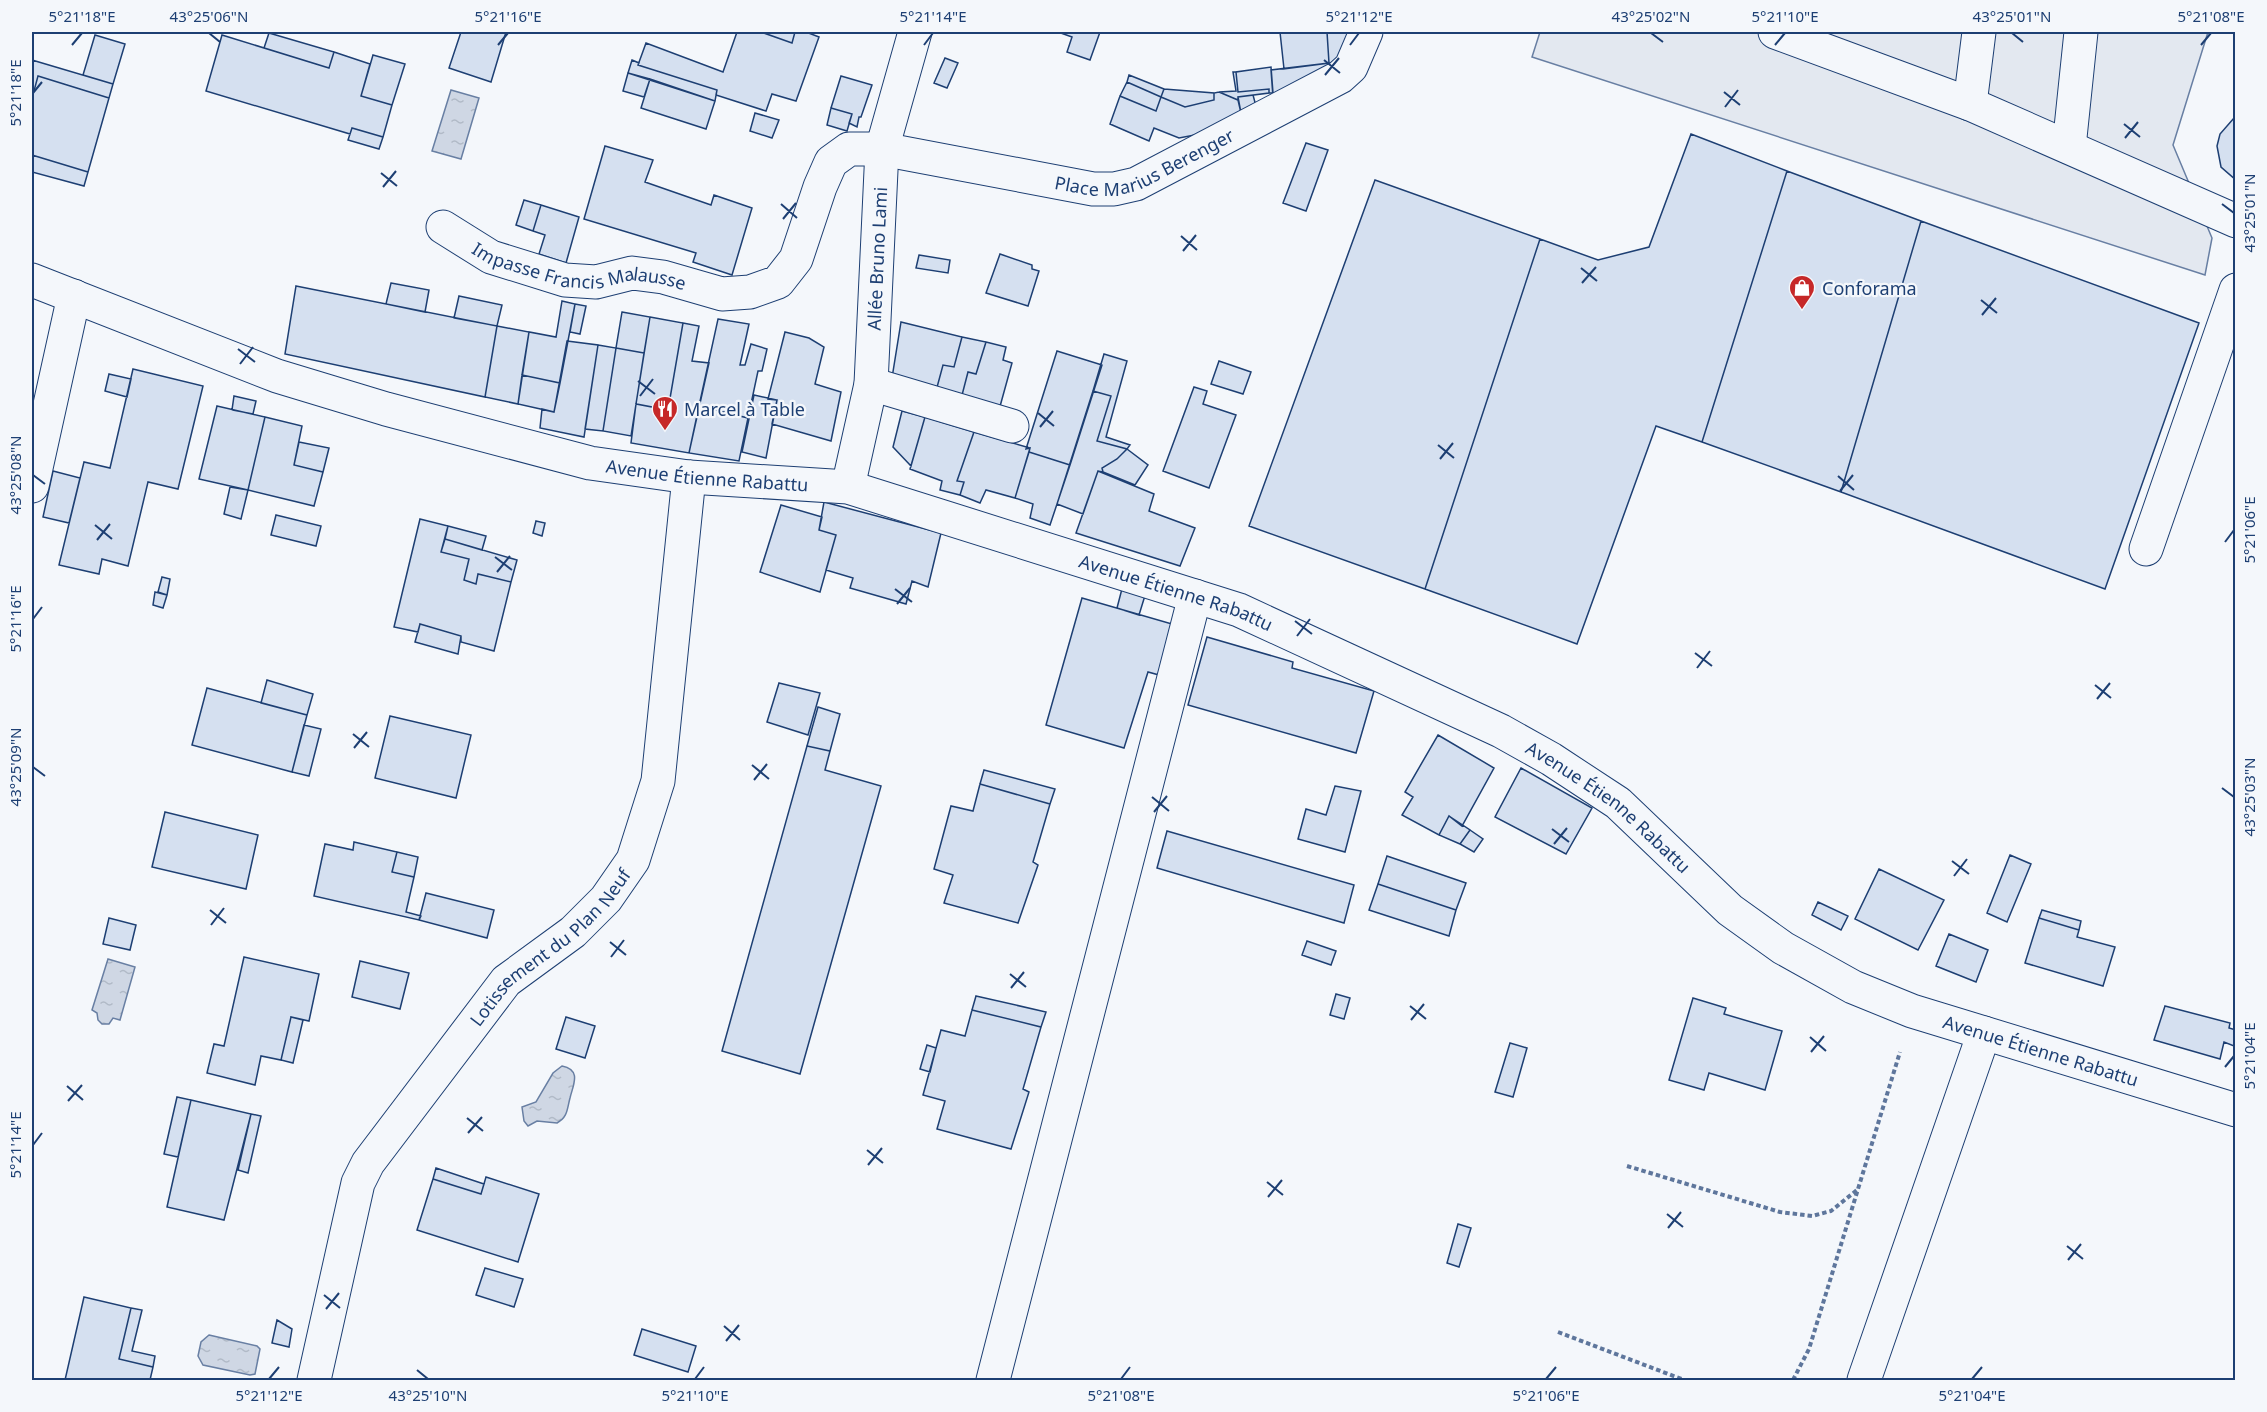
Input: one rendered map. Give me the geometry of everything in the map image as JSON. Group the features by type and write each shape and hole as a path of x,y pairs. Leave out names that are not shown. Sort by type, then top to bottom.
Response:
{"street":[{"name":"Allée Bruno Lami","path":"848,487 871,384 882,149 915,32"},
{"name":"Place Marius Berenger","path":"722,294 750,292 778,282 796,259 820,187 831,162 849,149 882,149 1093,189 1114,189 1136,184 1340,77 1351,67 1366,32"},
{"path":"1775,32 1970,104 2235,221"},
{"path":"1970,104 1978,32"},
{"path":"2069,147 2081,32"},
{"name":"Impasse Francis Malausse","path":"443,227 491,257 565,280 596,282 632,273 663,277 722,294"},
{"name":"Avenue Étienne Rabattu","path":"32,280 277,376 386,409 590,464 689,477 848,487 1239,610 1501,731 1551,759 1618,803 1730,910 1783,948 1853,987 1912,1011 2235,1110"},
{"path":"2146,549 2235,290"},
{"path":"32,486 74,296"},
{"path":"871,384 1012,426"},
{"name":"Lotissement du Plan Neuf","path":"314,1380 358,1183 369,1163 506,981 573,932 606,899 633,860 658,780 689,477"},
{"path":"993,1380 1195,596"},
{"path":"1864,1380 1984,1033"}],"path":[{"path":"1793,1380 1809,1349 1912,1011"},
{"path":"1627,1166 1780,1212 1812,1216 1832,1211 1858,1189"},
{"path":"1558,1332 1684,1380"}],"shaded area":[{"path":"1540,32 2208,32 2173,145 2212,238 2205,275 1532,57"}],"water":[{"path":"451,90 479,98 461,159 432,151"},
{"path":"108,959 135,967 120,1020 113,1018 109,1024 102,1024 98,1020 97,1013 92,1010"},
{"path":"562,1066 572,1071 575,1079 565,1115 557,1123 537,1121 528,1126 524,1121 522,1107 536,1102 553,1073"},
{"path":"209,1335 257,1346 260,1349 255,1374 250,1375 203,1365 198,1356 201,1342"}],"building":[{"path":"461,32 506,32 491,82 449,68"},
{"path":"737,32 761,32 792,43 795,32 806,32 819,37 796,101 772,94 766,111 716,95 717,90 638,65 646,43 723,72"},
{"path":"761,32 795,32 792,43"},
{"path":"1058,32 1100,32 1090,60 1067,52 1072,37"},
{"path":"1280,32 1327,32 1329,63 1284,69"},
{"path":"1327,32 1349,32 1337,65 1329,63"},
{"path":"269,33 334,52 329,68 264,48"},
{"path":"95,35 125,44 113,84 83,75"},
{"path":"222,35 329,68 334,52 370,64 361,96 392,105 383,137 352,128 350,134 206,91"},
{"path":"373,55 405,64 392,105 361,96"},
{"path":"945,58 958,63 947,88 934,83"},
{"path":"32,60 113,84 109,98 38,76 34,91 32,90"},
{"path":"632,60 639,63 638,65 717,90 715,101 628,73"},
{"path":"1329,63 1337,65 1273,97 1271,70"},
{"path":"1271,67 1273,93 1269,93 1269,89 1238,92 1236,72"},
{"path":"1233,72 1236,72 1238,92 1269,89 1269,93 1238,97 1238,100 1219,92 1236,91"},
{"path":"628,73 650,79 644,97 623,91"},
{"path":"1129,75 1164,89 1161,97 1127,82"},
{"path":"38,76 109,98 88,172 32,155 32,90 34,91"},
{"path":"841,76 872,85 857,127 849,123 852,114 831,108"},
{"path":"650,79 715,101 706,129 641,108"},
{"path":"1127,82 1161,97 1156,111 1120,96"},
{"path":"1164,89 1214,93 1214,100 1185,107 1161,97"},
{"path":"1219,92 1238,100 1241,113 1221,130 1179,138 1154,128 1149,141 1110,124 1120,96 1156,111 1161,97 1185,107 1214,100 1214,93"},
{"path":"1253,95 1256,106 1241,113 1238,97"},
{"path":"831,108 852,114 847,131 827,125"},
{"path":"755,113 779,120 772,138 750,131"},
{"path":"2236,118 2236,180 2221,167 2217,146 2220,134"},
{"path":"352,128 383,137 379,149 348,140"},
{"path":"1691,134 1787,171 1702,442 1656,426 1577,644 1425,589 1540,239 1598,260 1649,247"},
{"path":"1306,143 1328,150 1306,211 1283,203"},
{"path":"605,146 653,160 645,182 711,205 714,195 752,208 732,275 693,262 696,253 584,219"},
{"path":"32,155 88,172 84,186 32,172"},
{"path":"1787,171 1921,221 1841,492 1702,442"},
{"path":"1375,180 1540,239 1425,589 1249,526"},
{"path":"524,200 541,205 533,231 516,225"},
{"path":"541,205 579,217 566,263 539,254 545,235 533,231"},
{"path":"1921,221 2199,323 2105,589 1841,492"},
{"path":"1000,254 1032,265 1032,269 1039,271 1028,306 986,293"},
{"path":"919,255 950,260 948,273 916,268"},
{"path":"391,283 429,290 425,312 386,304"},
{"path":"296,286 497,326 485,397 285,354"},
{"path":"459,296 502,305 497,326 454,318"},
{"path":"562,301 575,304 560,383 522,375 529,332 556,337"},
{"path":"575,304 586,306 580,334 570,332"},
{"path":"622,312 650,317 644,353 616,348"},
{"path":"650,317 683,323 668,410 636,404"},
{"path":"718,319 749,324 740,365 745,365 751,344 767,349 762,371 758,371 748,418 699,406"},
{"path":"901,322 962,337 954,367 943,365 936,391 892,378"},
{"path":"683,323 699,326 692,361 709,363 689,453 631,443 636,404 668,410"},
{"path":"497,326 529,332 518,404 485,397"},
{"path":"785,332 809,338 824,347 815,384 841,392 831,441 772,424 777,400 768,399"},
{"path":"962,337 986,342 976,374 968,372 961,399 936,391 943,365 954,367"},
{"path":"567,341 598,345 584,437 540,428 542,409 554,412"},
{"path":"986,342 1006,347 1003,360 1012,363 999,410 961,399 968,372 976,374"},
{"path":"598,345 616,348 603,431 585,429"},
{"path":"616,348 644,353 631,436 603,431"},
{"path":"1057,351 1102,365 1070,465 1029,452 1030,448 1026,449"},
{"path":"1104,354 1127,361 1106,437 1130,445 1127,449 1097,441 1111,396 1093,391"},
{"path":"1219,361 1251,372 1243,394 1211,384"},
{"path":"133,369 203,386 178,489 148,482 128,566 102,559 99,574 59,565 84,462 110,468"},
{"path":"109,374 131,379 127,397 105,391"},
{"path":"522,375 560,383 554,412 518,404"},
{"path":"1194,387 1207,391 1203,404 1236,415 1209,488 1163,471"},
{"path":"1093,391 1111,396 1097,441 1127,449 1117,459 1102,468 1103,472 1098,471 1083,514 1057,504"},
{"path":"754,395 777,400 766,458 742,452"},
{"path":"234,396 256,401 253,414 232,410"},
{"path":"217,406 265,417 248,490 199,479"},
{"path":"699,406 748,418 739,461 689,453"},
{"path":"902,411 925,417 911,466 893,447"},
{"path":"265,417 302,426 294,465 323,472 314,506 248,490"},
{"path":"925,417 974,432 957,481 964,482 960,495 940,490 942,481 910,469"},
{"path":"974,432 1030,448 1015,498 986,490 980,503 960,495 964,482 957,481"},
{"path":"299,442 329,448 323,472 294,465"},
{"path":"1127,449 1148,465 1135,485 1103,472 1102,468 1117,459"},
{"path":"1029,452 1070,465 1050,525 1030,518 1033,504 1015,498"},
{"path":"53,471 80,478 69,523 43,517"},
{"path":"1098,471 1154,494 1149,511 1195,528 1180,566 1076,533"},
{"path":"230,487 248,490 241,519 224,514"},
{"path":"824,502 941,533 928,587 912,581 906,604 850,588 853,578 826,570 836,535 819,530"},
{"path":"781,505 822,517 819,530 836,535 820,592 760,572"},
{"path":"276,515 321,526 316,546 271,535"},
{"path":"420,519 448,526 441,552 469,559 464,580 476,584 478,574 511,582 494,651 461,642 461,636 420,624 418,632 394,627"},
{"path":"536,521 545,523 542,536 533,533"},
{"path":"448,526 486,536 482,550 445,539"},
{"path":"445,539 517,560 511,582 478,574 476,584 464,580 469,559 441,552"},
{"path":"162,577 170,579 167,595 158,592"},
{"path":"1124,581 1147,589 1139,615 1117,608"},
{"path":"155,592 167,595 163,608 153,605"},
{"path":"1082,598 1172,624 1159,675 1148,672 1124,748 1046,725"},
{"path":"420,624 461,636 458,654 415,642"},
{"path":"1207,637 1293,662 1292,668 1374,691 1356,753 1188,705"},
{"path":"267,680 313,694 307,715 261,703"},
{"path":"779,683 820,693 808,735 767,722"},
{"path":"207,688 307,715 292,772 192,745"},
{"path":"818,707 840,714 830,751 807,746"},
{"path":"390,716 471,735 456,798 375,778"},
{"path":"304,725 321,729 309,776 292,772"},
{"path":"1438,735 1494,768 1462,826 1449,816 1439,835 1402,815 1413,797 1405,792"},
{"path":"807,746 830,751 825,770 881,786 800,1074 722,1051"},
{"path":"1521,768 1592,808 1566,854 1495,817"},
{"path":"984,770 1055,789 1050,804 980,784"},
{"path":"980,784 1050,804 1033,862 1038,865 1018,923 944,903 953,875 934,869 951,806 973,811"},
{"path":"1335,786 1361,791 1345,852 1298,839 1306,809 1326,815"},
{"path":"165,812 258,835 246,889 152,867"},
{"path":"1449,816 1470,830 1460,844 1439,835"},
{"path":"1470,830 1483,839 1474,852 1460,844"},
{"path":"1167,831 1354,885 1344,923 1157,868"},
{"path":"354,842 397,852 392,872 414,877 406,912 421,916 419,920 314,896 325,844 353,850"},
{"path":"397,852 418,857 414,877 392,872"},
{"path":"2010,855 2031,864 2007,922 1987,913"},
{"path":"1387,856 1466,883 1456,910 1378,884"},
{"path":"1879,869 1944,900 1918,950 1855,919"},
{"path":"1378,884 1456,910 1449,936 1369,910"},
{"path":"426,893 494,910 487,938 419,920"},
{"path":"1818,902 1848,916 1841,930 1812,915"},
{"path":"2042,910 2081,921 2079,930 2039,918"},
{"path":"109,918 136,925 130,950 103,944"},
{"path":"2039,918 2079,930 2077,937 2115,947 2103,986 2025,963"},
{"path":"1949,934 1988,950 1976,982 1936,966"},
{"path":"1307,941 1336,951 1331,965 1302,955"},
{"path":"244,957 319,974 309,1021 291,1017 281,1060 261,1056 255,1085 207,1073 214,1044 224,1046"},
{"path":"360,961 409,973 400,1009 352,997"},
{"path":"1336,994 1350,998 1344,1019 1330,1015"},
{"path":"976,996 1046,1012 1041,1027 972,1010"},
{"path":"1693,998 1726,1008 1724,1014 1782,1031 1765,1090 1709,1073 1704,1090 1669,1080"},
{"path":"2165,1006 2230,1023 2229,1028 2236,1030 2234,1046 2224,1042 2220,1059 2154,1040"},
{"path":"972,1010 1041,1027 1023,1089 1029,1092 1011,1149 937,1129 945,1101 923,1095 941,1030 965,1036"},
{"path":"291,1017 303,1020 293,1063 281,1060"},
{"path":"566,1017 595,1026 585,1058 556,1049"},
{"path":"1510,1043 1527,1048 1513,1097 1495,1092"},
{"path":"927,1045 936,1048 930,1072 920,1069"},
{"path":"177,1097 191,1100 178,1157 164,1154"},
{"path":"191,1100 251,1114 224,1220 167,1207"},
{"path":"251,1114 261,1116 248,1173 238,1170"},
{"path":"436,1168 484,1184 481,1194 433,1179"},
{"path":"486,1177 539,1194 518,1262 417,1230 433,1179 481,1194"},
{"path":"1458,1224 1471,1228 1459,1267 1447,1263"},
{"path":"485,1268 523,1279 514,1307 476,1295"},
{"path":"84,1297 131,1308 119,1359 153,1367 150,1380 65,1380"},
{"path":"131,1308 142,1310 132,1351 155,1356 153,1367 119,1359"},
{"path":"277,1320 292,1329 289,1347 272,1343"},
{"path":"642,1329 696,1346 688,1372 634,1355"}],"place":[{"name":"Conforama","path":"1802,311"},
{"name":"Marcel à Table","path":"665,432"}]}
